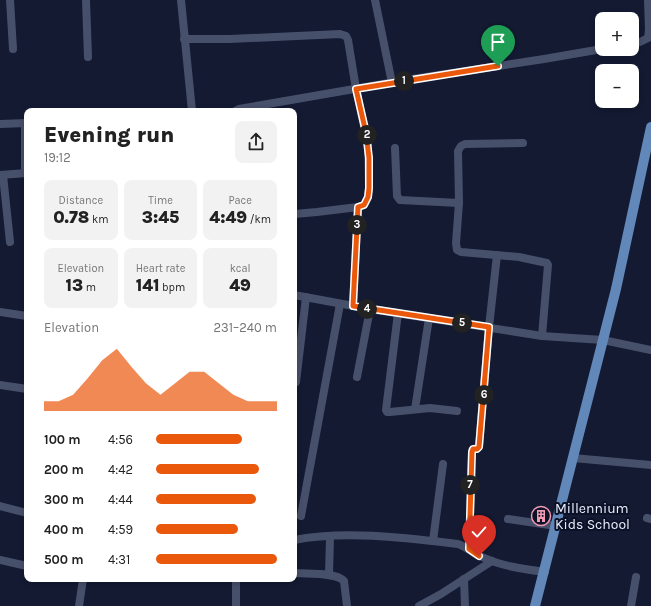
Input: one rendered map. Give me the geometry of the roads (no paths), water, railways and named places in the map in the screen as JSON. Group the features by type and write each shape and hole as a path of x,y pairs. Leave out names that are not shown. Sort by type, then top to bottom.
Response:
{"main road":[{"path":"535,606 545,572 616,289 651,127"}],"street":[{"path":"10,0 13,49"},
{"path":"86,0 88,57"},
{"path":"181,0 192,108"},
{"path":"375,0 392,83"},
{"path":"639,42 648,38 648,0"},
{"path":"184,39 230,39 344,34 348,40 356,89 366,133 369,158 368,197 364,205 358,207 297,214"},
{"path":"245,108 595,50"},
{"path":"0,124 24,123"},
{"path":"523,142 465,144 461,146 458,151 459,203 456,243 458,252 519,257 547,263 542,336"},
{"path":"395,148 397,196 400,200 459,203"},
{"path":"10,242 1,175 24,173"},
{"path":"353,306 358,207"},
{"path":"469,549 472,452 473,449 477,449 479,447 489,327 497,255"},
{"path":"297,296 398,314 542,336 603,340 651,350"},
{"path":"297,374 306,297"},
{"path":"301,516 340,304"},
{"path":"357,377 370,309"},
{"path":"0,312 24,316"},
{"path":"398,314 386,410 387,412 430,408 457,410"},
{"path":"416,409 429,318"},
{"path":"0,385 24,389"},
{"path":"573,458 651,465"},
{"path":"433,541 443,464"},
{"path":"0,506 24,512"},
{"path":"508,519 556,526"},
{"path":"297,540 312,537 394,537 458,544 479,556 492,561 511,567 545,572"},
{"path":"328,575 330,537"},
{"path":"0,560 24,565"},
{"path":"420,606 492,561"},
{"path":"297,574 328,575 338,577 344,581 347,606"},
{"path":"631,606 636,577"},
{"path":"464,579 465,606"},
{"path":"79,606 82,582"},
{"path":"236,582 236,606"}],"place":[{"name":"Millennium Kids School","path":"541,516"}]}
